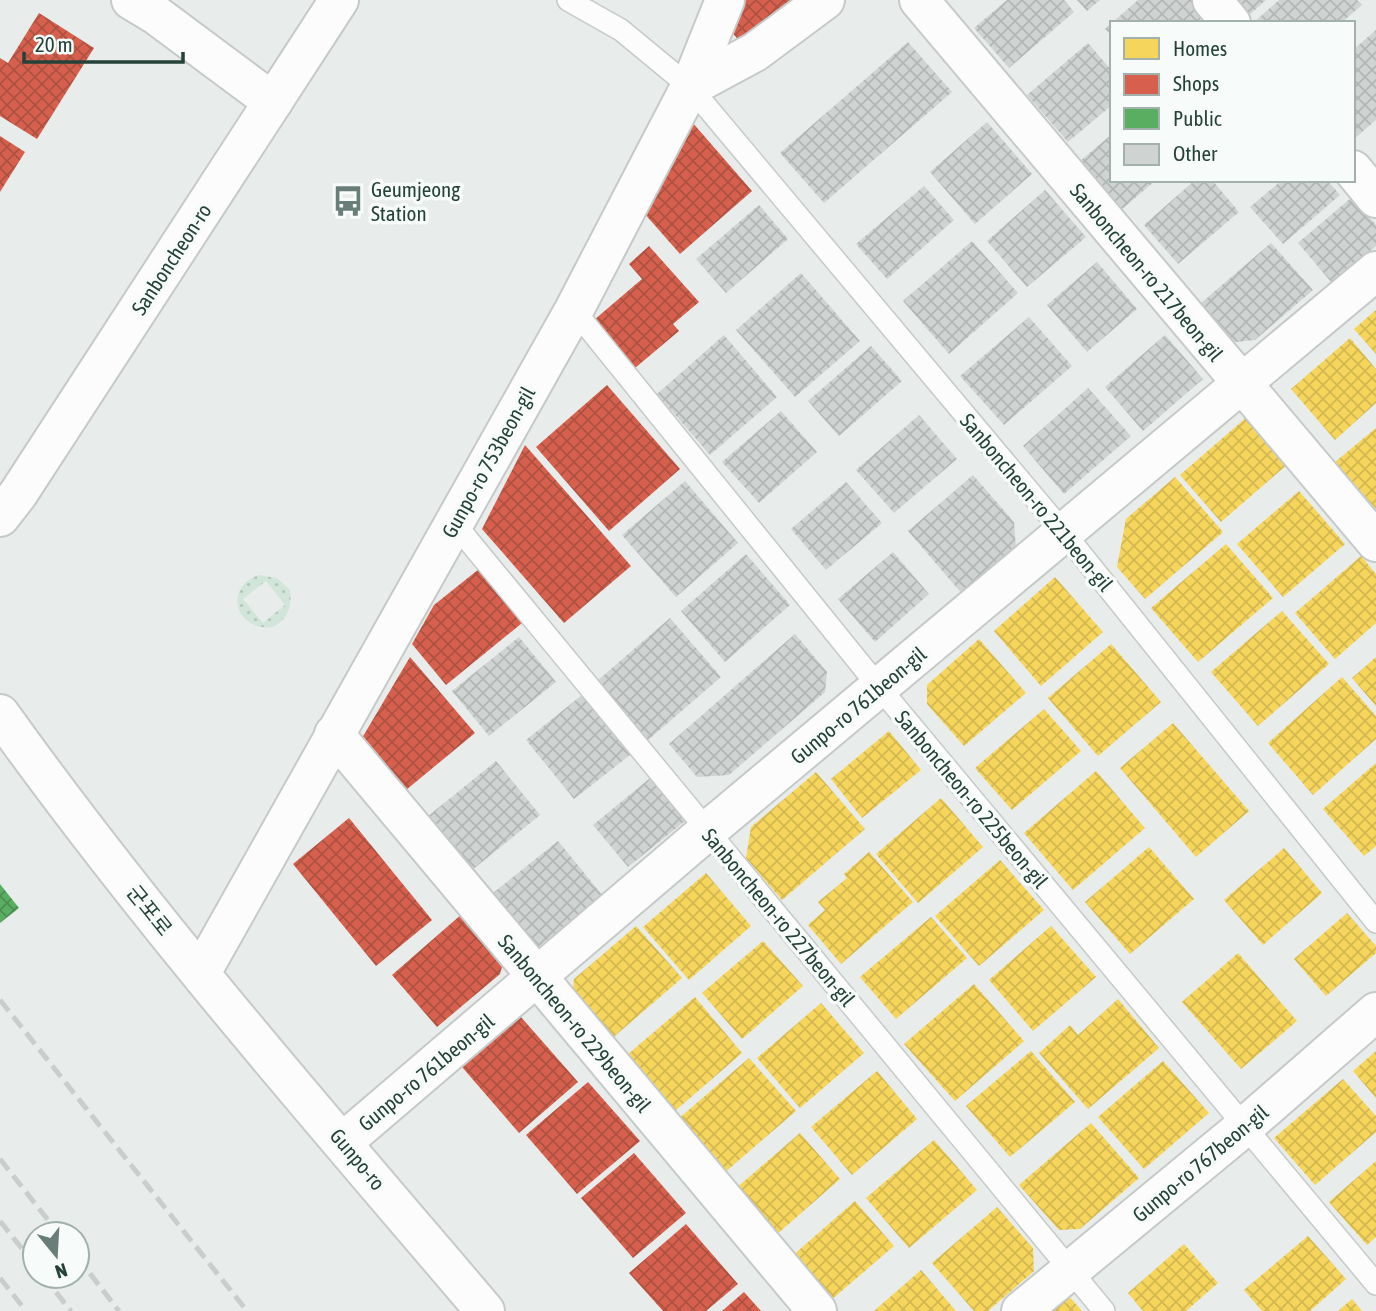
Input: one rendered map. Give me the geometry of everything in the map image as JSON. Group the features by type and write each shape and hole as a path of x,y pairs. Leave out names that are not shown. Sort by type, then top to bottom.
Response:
{"street":[{"path":"131,0 156,15 272,102"},
{"name":"Sanboncheon-ro","path":"0,517 18,494 339,0"},
{"name":"Gunpo-ro 753beon-gil","path":"201,972 573,310 690,88 725,0"},
{"path":"690,88 755,52 825,0"},
{"name":"Sanboncheon-ro 217beon-gil","path":"919,0 1376,542"},
{"path":"1212,0 1229,21"},
{"path":"1355,172 1376,198"},
{"name":"Gunpo-ro 761beon-gil","path":"343,1142 707,831 1376,271"},
{"name":"군포로","path":"0,714 70,812 229,1008"},
{"name":"Sanboncheon-ro 229beon-gil","path":"334,734 817,1311"},
{"name":"Gunpo-ro","path":"229,1008 485,1311"},
{"name":"Gunpo-ro 767beon-gil","path":"1021,1311 1244,1127 1376,1012"}],"lane":[{"name":"Sanboncheon-ro 221beon-gil","path":"568,0 621,30 690,88 1065,534 1376,922"},
{"name":"Sanboncheon-ro 225beon-gil","path":"573,310 879,687 1376,1284"},
{"name":"Sanboncheon-ro 227beon-gil","path":"454,523 1104,1311"}],"green space":[{"path":"259,575 277,578 290,590 288,612 273,627 260,627 242,616 238,598 248,581","holes":["266,581 285,605 263,623 243,599"]}],"building: Homes":[{"path":"1376,310 1376,354 1354,329"},
{"path":"1350,338 1376,369 1376,403 1335,440 1291,389"},
{"path":"1249,415 1290,462 1221,522 1180,475"},
{"path":"1376,428 1376,509 1335,462"},
{"path":"1175,477 1223,532 1145,599 1117,567 1126,519"},
{"path":"1299,491 1345,544 1283,597 1237,544"},
{"path":"1226,544 1273,598 1198,662 1151,608"},
{"path":"1361,556 1376,574 1376,623 1335,659 1295,613"},
{"path":"1055,577 1103,632 1041,686 994,631"},
{"path":"1282,611 1329,664 1258,726 1211,672"},
{"path":"979,639 1026,693 964,746 927,704 927,685"},
{"path":"1111,644 1161,702 1098,756 1048,698"},
{"path":"1376,657 1376,706 1352,678"},
{"path":"1342,677 1376,716 1376,739 1313,795 1268,743"},
{"path":"1044,709 1081,751 1012,810 975,768"},
{"path":"1173,723 1249,811 1196,857 1120,768"},
{"path":"889,731 921,770 862,818 831,779"},
{"path":"1376,763 1376,846 1364,856 1323,809"},
{"path":"1096,771 1145,828 1073,890 1024,833"},
{"path":"816,772 865,829 782,900 746,858 751,827"},
{"path":"941,798 983,847 918,903 876,854"},
{"path":"1149,847 1194,899 1130,954 1085,902"},
{"path":"1284,848 1322,893 1263,945 1224,900"},
{"path":"869,852 913,902 841,964 808,925 825,910 818,902 847,878 844,874"},
{"path":"1000,860 1044,910 979,966 935,916"},
{"path":"706,873 751,926 689,980 643,927"},
{"path":"1347,913 1376,946 1376,953 1326,996 1294,959"},
{"path":"931,917 967,958 896,1019 860,977"},
{"path":"636,926 682,978 609,1041 572,998 574,979"},
{"path":"1051,926 1096,977 1033,1031 989,980"},
{"path":"763,941 803,986 742,1039 702,993"},
{"path":"1238,953 1297,1021 1241,1069 1182,1002"},
{"path":"974,984 1024,1041 955,1101 904,1044"},
{"path":"695,997 742,1053 675,1111 627,1055"},
{"path":"1118,999 1159,1048 1088,1109 1039,1053 1070,1025 1078,1035"},
{"path":"821,1003 864,1053 800,1108 757,1058"},
{"path":"1031,1051 1075,1102 1010,1157 966,1106"},
{"path":"1376,1051 1376,1098 1353,1071"},
{"path":"749,1058 796,1111 716,1180 670,1126"},
{"path":"1163,1061 1209,1113 1144,1169 1098,1117"},
{"path":"877,1071 917,1119 852,1175 811,1127"},
{"path":"1343,1079 1376,1116 1376,1132 1315,1185 1274,1138"},
{"path":"1091,1123 1139,1178 1080,1229 1059,1230 1019,1185"},
{"path":"800,1133 840,1179 775,1236 734,1190"},
{"path":"934,1140 977,1190 909,1248 866,1198"},
{"path":"1376,1161 1376,1237 1367,1245 1329,1202"},
{"path":"855,1201 894,1246 830,1301 791,1257"},
{"path":"997,1207 1033,1248 1034,1271 988,1311 974,1311 932,1263"},
{"path":"1308,1236 1346,1279 1310,1311 1262,1311 1244,1290"},
{"path":"1184,1244 1218,1283 1186,1311 1143,1311 1128,1293"},
{"path":"921,1270 956,1311 874,1311"},
{"path":"1068,1295 1082,1311 1050,1311"},
{"path":"1352,1299 1362,1311 1338,1311"}],"building: Shops":[{"path":"741,0 806,0 747,50 730,30"},
{"path":"39,13 94,48 37,139 0,116 0,58 8,63"},
{"path":"692,122 752,191 680,254 644,213"},
{"path":"0,136 25,152 0,192"},
{"path":"649,246 699,302 673,324 679,331 635,368 594,320 642,279 629,264"},
{"path":"607,385 680,469 609,531 536,447"},
{"path":"525,445 631,566 564,623 482,529"},
{"path":"484,565 527,619 446,685 412,644 434,605"},
{"path":"410,657 475,733 406,790 362,738"},
{"path":"349,818 432,920 376,966 293,864"},
{"path":"463,913 504,960 500,974 437,1027 392,975"},
{"path":"521,1017 578,1082 519,1133 462,1067"},
{"path":"588,1082 640,1141 577,1194 526,1135"},
{"path":"634,1153 686,1213 633,1258 581,1198"},
{"path":"686,1224 738,1284 706,1311 663,1311 629,1273"},
{"path":"744,1292 761,1311 722,1311"}],"building: Public":[{"path":"0,884 19,908 0,923"}],"building: Other":[{"path":"1007,0 1064,0 1074,12 1009,68 974,28"},
{"path":"1077,0 1100,0 1087,11"},
{"path":"1138,0 1200,0 1209,11 1198,21 1114,21"},
{"path":"1232,0 1266,0 1247,17"},
{"path":"1279,0 1357,0 1362,5 1343,21 1255,21"},
{"path":"1376,30 1376,120 1355,138 1355,48"},
{"path":"908,42 952,92 824,203 780,153"},
{"path":"1088,43 1110,69 1110,107 1068,142 1027,95"},
{"path":"987,122 1032,174 975,224 930,172"},
{"path":"1110,136 1110,182 1154,182 1121,210 1079,162"},
{"path":"1193,182 1214,182 1239,212 1178,264 1144,225"},
{"path":"1280,182 1329,182 1340,195 1283,244 1250,207"},
{"path":"924,186 954,220 887,279 856,244"},
{"path":"1045,190 1086,237 1027,287 987,241"},
{"path":"1352,197 1376,225 1376,246 1332,283 1298,243"},
{"path":"759,205 788,239 726,293 696,259"},
{"path":"972,241 1018,293 949,354 903,301"},
{"path":"1271,243 1313,290 1255,340 1235,342 1201,303"},
{"path":"1097,262 1137,309 1087,352 1047,305"},
{"path":"801,273 860,341 795,397 736,330"},
{"path":"1029,317 1072,366 1004,425 960,376"},
{"path":"724,335 777,397 710,455 657,394"},
{"path":"1165,335 1203,379 1143,431 1105,387"},
{"path":"871,346 902,381 839,436 808,401"},
{"path":"1088,388 1131,436 1064,494 1023,446"},
{"path":"781,411 817,452 759,503 722,462"},
{"path":"919,415 957,459 894,513 856,470"},
{"path":"973,475 1014,522 1016,549 963,595 908,531"},
{"path":"685,481 738,543 676,597 622,535"},
{"path":"846,482 882,523 826,570 791,529"},
{"path":"893,552 929,594 875,642 838,599"},
{"path":"746,554 790,605 725,662 681,611"},
{"path":"670,618 721,677 648,740 597,681"},
{"path":"795,634 827,672 825,692 729,775 697,777 669,744"},
{"path":"519,637 556,682 489,736 452,691"},
{"path":"582,695 630,755 574,799 526,740"},
{"path":"496,761 540,815 471,871 427,817"},
{"path":"655,774 690,817 628,867 593,825"},
{"path":"558,841 603,896 537,948 493,893"}],"railway":[{"path":"0,1000 247,1311"},
{"path":"0,1159 48,1220"},
{"path":"0,1221 21,1247"},
{"path":"91,1275 119,1311"},
{"path":"0,1278 26,1311"},
{"path":"54,1290 71,1311"}],"place":[{"name":"Geumjeong Station","path":"348,201"}]}
